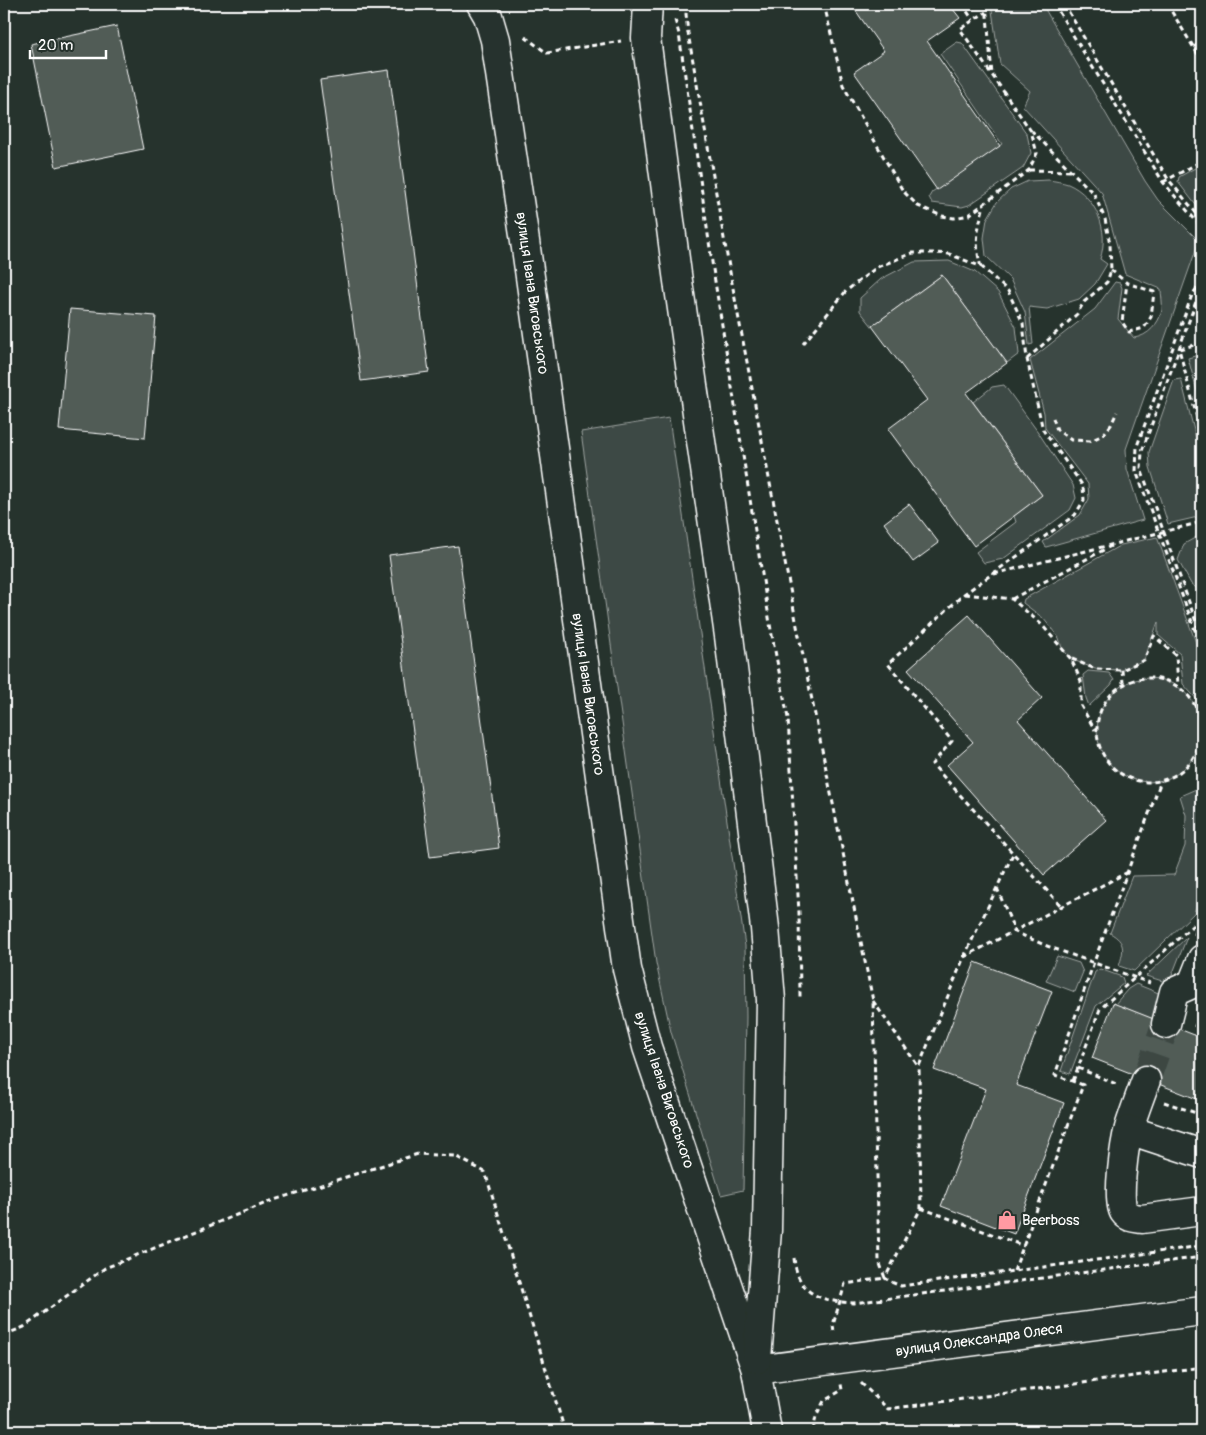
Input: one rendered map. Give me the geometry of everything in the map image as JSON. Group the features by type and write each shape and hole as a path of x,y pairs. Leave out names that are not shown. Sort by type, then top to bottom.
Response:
{"main road":[{"name":"вулиця Івана Виговського","path":"481,4 488,16 495,40 501,79 627,969 647,1047 756,1370 767,1431"},
{"name":"вулиця Івана Виговського","path":"648,4 646,38 677,274 730,646 765,928 771,1000 767,1230 756,1370"},
{"path":"1166,1024 1189,988 1202,959"},
{"path":"1146,1080 1128,1130 1120,1193 1121,1206 1124,1213 1132,1218 1142,1219 1202,1212"},
{"path":"1128,1130 1202,1154"},
{"name":"вулиця Олександра Олеся","path":"756,1370 1202,1310"}],"path":[{"path":"687,4 688,33 730,267 797,626 873,1001 879,1261 885,1278 902,1286 1202,1246"},
{"path":"824,4 843,84 903,191 918,206 942,216 954,218 969,215 1030,170 1037,153 1031,131"},
{"path":"962,4 974,20"},
{"path":"966,9 973,4"},
{"path":"986,4 992,75"},
{"path":"1054,4 1163,182 1202,228"},
{"path":"1064,4 1168,179 1202,220"},
{"path":"1167,4 1202,61"},
{"path":"1170,8 1178,4"},
{"path":"986,12 960,29 1031,131 1094,194 1105,219 1110,244 1112,270 1107,282 1084,302 1077,314 1026,359"},
{"path":"525,37 547,53 623,41"},
{"path":"1194,47 1202,42"},
{"path":"1163,182 1202,161"},
{"path":"1030,170 1072,172"},
{"path":"982,267 977,252 977,230 985,203"},
{"path":"803,344 846,291 877,267 913,253 949,254 982,267 1008,291 1023,323 1026,359 1043,430 1083,486 1084,500 1075,515 964,594 888,664 952,741 932,764 1062,907"},
{"path":"1112,270 1127,283 1154,292 1151,317 1144,328 1129,332 1122,322 1127,283"},
{"path":"1202,281 1192,295 1137,446 1136,471 1202,649"},
{"path":"1202,287 1142,451 1141,469 1202,638"},
{"path":"1179,349 1202,343"},
{"path":"1179,349 1202,437"},
{"path":"1053,418 1057,430 1071,440 1090,441 1103,435 1111,425 1117,412"},
{"path":"990,575 1202,522"},
{"path":"964,594 1012,598 1118,543"},
{"path":"1012,598 1042,625 1071,659 1081,681 1081,706 1095,730 1103,757 1122,776 1147,783 1173,777 1192,760 1202,734 1197,706 1178,685 1151,676 1123,683 1103,702 1095,730"},
{"path":"1071,659 1095,669 1122,670 1144,660 1154,636 1176,655 1178,685"},
{"path":"1122,670 1123,683"},
{"path":"1014,1271 1083,1085 1055,1075 1094,962 1161,781"},
{"path":"885,1278 921,1208 918,1066 964,957 1013,854"},
{"path":"964,957 1128,872"},
{"path":"997,888 1015,932 1047,946 1134,977 1189,988"},
{"path":"1073,1081 1100,1008 1201,918"},
{"path":"873,1001 918,1066"},
{"path":"4,1335 24,1327 105,1268 262,1205 418,1154 455,1156 485,1172 565,1431"},
{"path":"921,1208 1024,1246"},
{"path":"853,1303 1202,1257"},
{"path":"833,1325 845,1284 885,1278"},
{"path":"837,1359 888,1409 1202,1367"},
{"path":"813,1431 816,1417 824,1401 842,1390"}],"shaded area":[{"path":"991,4 1042,4 1145,181 1158,200 1199,241 1126,449 1127,469 1143,520 1046,547 1043,542 1080,515 1089,499 1088,484 1045,428 1044,413 1030,360 1095,309 1115,282 1120,283 1122,288 1118,319 1134,338 1144,335 1156,324 1161,315 1161,289 1125,274 1102,193 1023,106 1030,91 1000,64"},
{"path":"957,42 962,43 1027,134 1031,153 1023,168 969,205 962,207 932,203 929,197 932,192 1002,144 940,54"},
{"path":"1202,164 1202,213 1178,182 1179,177"},
{"path":"1049,180 1068,184 1086,197 1093,206 1102,226 1103,248 1100,259 1107,264 1095,284 1079,299 1047,309 1029,307 1033,344 1029,345 1025,312 1010,279 986,256 984,238 987,219 997,202 1011,189 1028,181"},
{"path":"949,261 975,272 998,292 1016,327 1019,354 1007,363 942,275 872,326 860,311 860,298 881,279 914,262"},
{"path":"1202,354 1202,410 1188,358"},
{"path":"1181,379 1202,462 1202,516 1168,524 1150,467 1149,452 1174,380"},
{"path":"1004,385 1073,485 1076,498 1070,510 1003,559 984,563 976,552 1016,522 1014,516 1042,495 973,402 992,387"},
{"path":"669,418 745,946 746,1017 743,1190 721,1195 671,1032 656,963 581,432"},
{"path":"1202,534 1202,592 1191,584 1178,560 1184,544"},
{"path":"1157,537 1202,659 1202,715 1200,703 1183,684 1180,654 1158,635 1158,622 1144,660 1122,670 1095,669 1071,659 1062,648 1059,638 1043,618 1023,603 1024,599 1121,545"},
{"path":"1088,671 1109,673 1114,680 1089,706 1083,675"},
{"path":"1149,678 1169,682 1186,693 1197,710 1201,730 1197,750 1186,767 1169,778 1149,782 1129,778 1112,767 1101,750 1097,730 1101,710 1112,693 1129,682"},
{"path":"1202,784 1202,890 1194,913 1134,971 1119,966 1123,951 1121,943 1110,933 1132,876 1174,875 1185,846 1186,815 1180,796 1196,789"},
{"path":"1187,937 1169,983 1146,976"},
{"path":"1057,956 1079,963 1083,972 1075,992 1046,981"},
{"path":"1100,969 1122,977 1124,983 1096,1006 1070,1074 1061,1071 1095,972"},
{"path":"1136,984 1161,994 1155,1020 1115,1004 1128,989"}],"building":[{"path":"851,4 949,4 960,18 927,41 1000,146 937,190 854,72 884,51"},
{"path":"117,26 143,149 56,167 31,44"},
{"path":"389,70 429,372 361,381 320,80"},
{"path":"942,275 1007,363 966,393 1042,495 974,546 888,429 927,400 872,326"},
{"path":"70,309 156,316 145,438 59,430"},
{"path":"909,504 939,543 913,562 884,523"},
{"path":"458,546 499,848 430,857 389,555"},
{"path":"969,615 1042,698 1018,720 1106,820 1044,875 947,765 973,742 908,669"},
{"path":"975,962 1052,991 1016,1085 1064,1103 1014,1234 941,1206 986,1089 934,1070"},
{"path":"1113,1003 1202,1038 1202,1101 1092,1058"}],"tunnel":[{"path":"1146,1080 1166,1024"}],"place":[{"name":"Beerboss","path":"1007,1220"}]}
